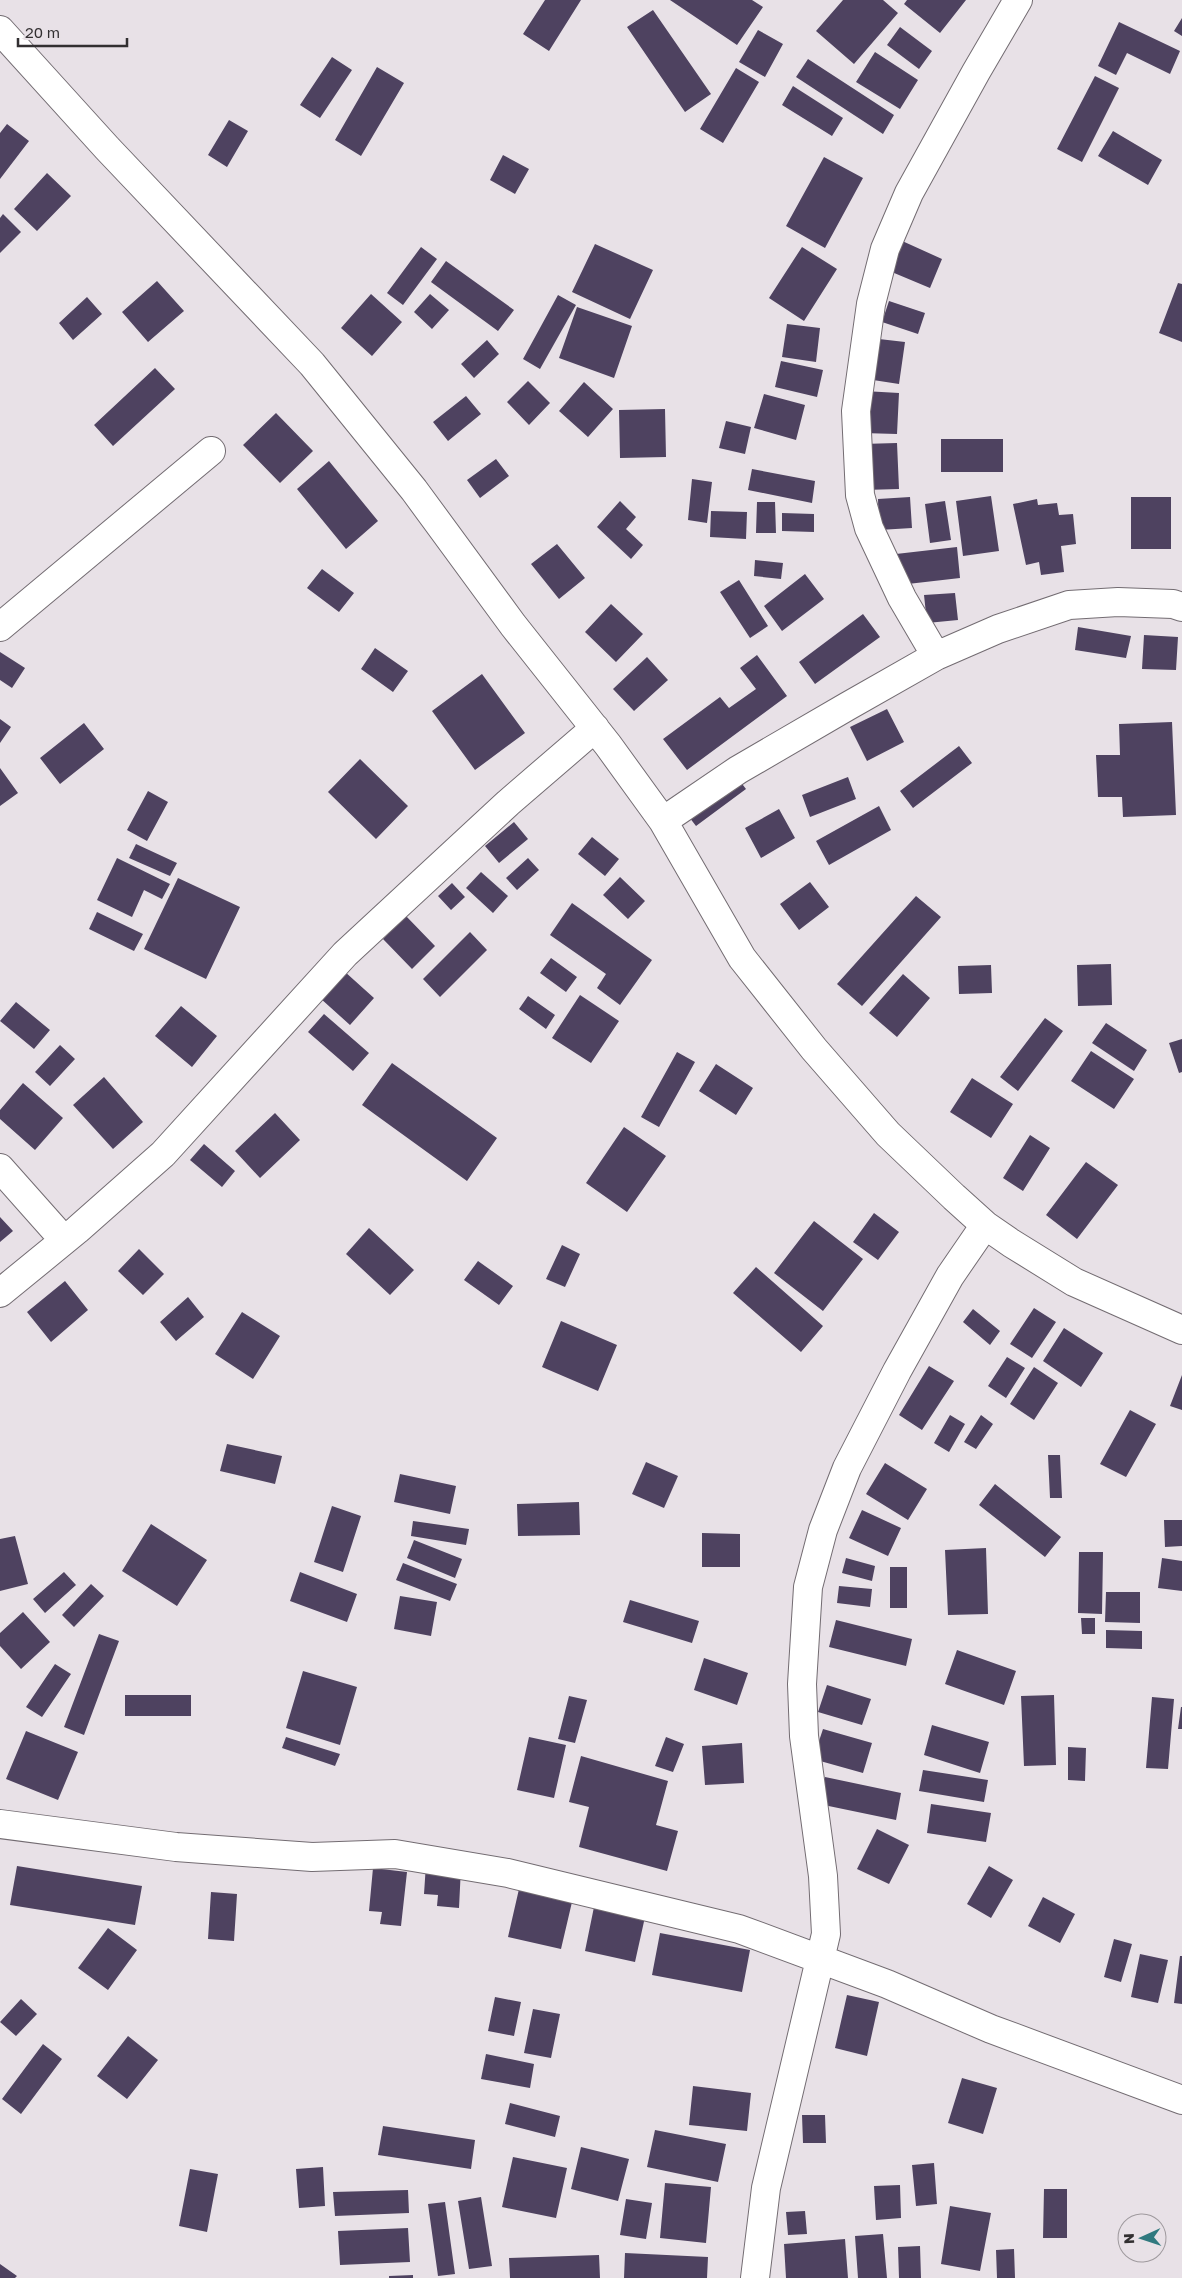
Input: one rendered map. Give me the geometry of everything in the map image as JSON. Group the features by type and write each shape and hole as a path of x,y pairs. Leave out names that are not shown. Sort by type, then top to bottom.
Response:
{"street":[{"path":"936,656 902,598 869,528 860,495 856,411 870,304 885,249 909,193 1018,0"},
{"path":"0,30 107,148 312,364 414,490 514,625 595,728 663,821 742,958 814,1049 888,1134 985,1225 1074,1282 1182,1330"},
{"path":"0,627 211,451"},
{"path":"663,821 738,770 936,656 998,629 1069,606 1118,602 1173,604 1182,607"},
{"path":"0,1293 163,1154 345,954 508,803 595,728"},
{"path":"0,1168 64,1240"},
{"path":"755,2278 766,2188 826,1934 826,1908 804,1736 802,1684 808,1587 823,1530 847,1468 897,1371 950,1276 985,1225"},
{"path":"0,1824 196,1848 312,1857 396,1854 508,1873 729,1926 821,1958 991,2029 1182,2100"}],"building":[{"path":"545,0 581,0 549,51 523,34"},
{"path":"670,0 752,0 763,7 737,45"},
{"path":"843,0 883,0 898,13 854,64 816,31"},
{"path":"907,0 966,0 940,33 904,4"},
{"path":"653,10 711,94 685,112 627,27"},
{"path":"1182,18 1182,36 1174,31"},
{"path":"1119,22 1180,51 1170,74 1127,53 1116,75 1098,66"},
{"path":"900,27 932,51 919,69 887,45"},
{"path":"758,30 783,44 765,77 739,62"},
{"path":"875,52 918,80 900,109 856,82"},
{"path":"332,57 352,70 320,118 300,105"},
{"path":"808,59 894,115 883,134 796,77"},
{"path":"377,67 404,83 361,156 335,140"},
{"path":"736,68 759,82 723,143 700,129"},
{"path":"1095,76 1119,88 1082,162 1057,149"},
{"path":"793,86 843,118 832,136 782,105"},
{"path":"229,120 248,131 227,167 208,155"},
{"path":"7,124 29,141 0,179 0,133"},
{"path":"1113,131 1162,160 1148,185 1098,156"},
{"path":"503,155 529,169 515,194 490,180"},
{"path":"824,157 863,178 825,248 786,226"},
{"path":"47,173 71,196 37,231 14,209"},
{"path":"3,214 21,232 0,253 0,218"},
{"path":"900,240 942,259 930,288 887,270"},
{"path":"595,244 653,270 630,319 572,292"},
{"path":"421,247 437,259 403,305 387,293"},
{"path":"802,247 837,269 804,321 769,298"},
{"path":"446,261 514,310 498,331 431,282"},
{"path":"157,281 184,311 148,342 122,312"},
{"path":"1178,283 1182,284 1182,342 1159,333"},
{"path":"371,294 402,322 372,356 341,328"},
{"path":"430,294 449,310 432,329 414,312"},
{"path":"558,295 576,305 540,369 523,359"},
{"path":"87,297 102,314 73,340 59,323"},
{"path":"889,301 925,313 918,334 882,322"},
{"path":"577,307 632,326 614,378 559,358"},
{"path":"787,324 820,328 816,362 782,357"},
{"path":"879,339 905,342 899,384 873,380"},
{"path":"487,340 499,354 474,378 461,364"},
{"path":"781,361 823,370 817,397 775,387"},
{"path":"155,368 175,389 113,446 94,425"},
{"path":"528,381 550,403 529,425 507,402"},
{"path":"584,382 613,409 588,437 559,411"},
{"path":"864,391 899,393 897,434 862,433"},
{"path":"764,394 805,405 796,440 754,428"},
{"path":"466,396 481,414 448,441 433,422"},
{"path":"665,409 666,457 620,458 619,410"},
{"path":"276,413 313,451 280,483 243,445"},
{"path":"726,421 751,427 745,454 719,448"},
{"path":"941,439 1003,439 1003,472 941,472"},
{"path":"897,443 899,489 864,490 862,444"},
{"path":"496,459 509,476 480,498 467,480"},
{"path":"329,461 378,521 346,549 297,489"},
{"path":"752,469 815,481 812,503 748,490"},
{"path":"692,479 712,482 707,523 688,520"},
{"path":"991,496 999,551 963,556 956,501"},
{"path":"910,497 912,528 879,530 878,499"},
{"path":"1131,497 1171,497 1171,549 1131,549"},
{"path":"1037,499 1038,505 1057,503 1059,515 1073,514 1076,544 1061,546 1064,572 1041,575 1039,562 1026,565 1013,504"},
{"path":"620,501 636,517 626,529 643,545 631,559 597,527"},
{"path":"945,501 951,540 930,543 925,504"},
{"path":"757,502 775,502 776,533 756,533"},
{"path":"711,511 747,512 746,539 710,537"},
{"path":"782,513 814,514 814,532 782,531"},
{"path":"557,544 585,578 559,599 531,564"},
{"path":"957,547 960,578 899,585 896,554"},
{"path":"755,560 783,563 781,579 754,576"},
{"path":"322,569 354,593 339,612 307,588"},
{"path":"805,574 824,599 782,631 764,606"},
{"path":"739,580 768,626 750,638 720,592"},
{"path":"955,593 958,620 927,623 924,595"},
{"path":"611,604 643,634 616,662 585,632"},
{"path":"863,614 880,637 815,684 799,662"},
{"path":"1078,627 1131,636 1126,658 1075,650"},
{"path":"1144,635 1178,637 1176,670 1142,669"},
{"path":"375,648 408,671 393,692 361,669"},
{"path":"0,652 25,668 12,688 0,680"},
{"path":"757,655 787,696 687,770 663,739 720,697 729,708 756,689 740,668"},
{"path":"647,657 668,680 634,711 613,689"},
{"path":"482,674 525,733 475,770 432,711"},
{"path":"887,709 904,742 867,761 850,727"},
{"path":"0,719 11,727 0,743"},
{"path":"1172,722 1176,815 1123,817 1122,797 1098,797 1096,755 1120,755 1119,724"},
{"path":"84,723 104,749 60,784 40,758"},
{"path":"959,746 972,763 913,808 900,791"},
{"path":"360,759 408,806 376,839 328,792"},
{"path":"0,768 18,793 0,806"},
{"path":"736,776 746,789 696,826 686,813"},
{"path":"848,777 856,799 810,817 802,795"},
{"path":"148,791 168,802 147,841 127,830"},
{"path":"879,806 891,830 829,865 816,841"},
{"path":"779,809 795,838 761,858 745,828"},
{"path":"514,822 528,839 499,863 485,846"},
{"path":"592,837 619,859 605,876 578,854"},
{"path":"136,844 177,863 170,876 129,858"},
{"path":"117,858 170,884 162,899 144,890 132,917 97,900"},
{"path":"528,858 539,870 517,890 506,878"},
{"path":"481,872 508,896 493,913 466,888"},
{"path":"620,877 645,901 628,919 603,895"},
{"path":"178,878 240,907 206,979 144,949"},
{"path":"810,882 829,907 799,930 780,904"},
{"path":"452,883 465,897 451,910 438,896"},
{"path":"916,896 941,917 862,1006 837,984"},
{"path":"572,903 652,960 620,1005 597,988 606,974 550,935"},
{"path":"97,912 143,934 134,951 89,929"},
{"path":"406,916 435,946 412,969 383,939"},
{"path":"470,932 487,950 440,997 423,979"},
{"path":"551,958 577,977 566,992 540,973"},
{"path":"1111,964 1112,1005 1078,1006 1077,965"},
{"path":"991,965 992,993 959,994 958,966"},
{"path":"344,971 374,998 350,1025 320,998"},
{"path":"903,974 930,998 897,1037 869,1013"},
{"path":"580,995 619,1021 591,1063 552,1038"},
{"path":"528,996 555,1015 546,1029 519,1009"},
{"path":"16,1002 50,1030 34,1049 0,1021"},
{"path":"181,1006 217,1036 192,1067 155,1036"},
{"path":"324,1014 369,1053 353,1071 308,1032"},
{"path":"1045,1018 1063,1031 1018,1091 1000,1077"},
{"path":"1106,1023 1147,1050 1134,1071 1092,1043"},
{"path":"1182,1039 1182,1072 1179,1073 1169,1043"},
{"path":"60,1045 75,1059 50,1086 35,1072"},
{"path":"1091,1051 1134,1079 1114,1109 1071,1081"},
{"path":"677,1052 695,1062 659,1127 641,1117"},
{"path":"392,1063 497,1138 467,1181 362,1105"},
{"path":"716,1064 753,1088 736,1115 699,1091"},
{"path":"104,1077 143,1122 113,1149 73,1105"},
{"path":"972,1078 1013,1104 991,1138 950,1112"},
{"path":"23,1083 63,1118 35,1150 0,1119 0,1110"},
{"path":"275,1113 300,1140 260,1178 235,1151"},
{"path":"624,1127 666,1156 627,1212 586,1183"},
{"path":"1030,1135 1050,1148 1023,1191 1003,1178"},
{"path":"204,1144 235,1171 222,1187 190,1160"},
{"path":"1086,1162 1118,1185 1077,1239 1046,1215"},
{"path":"874,1213 899,1232 878,1260 853,1242"},
{"path":"0,1217 13,1231 0,1242"},
{"path":"814,1221 863,1259 823,1311 774,1273"},
{"path":"369,1228 414,1270 390,1295 346,1254"},
{"path":"562,1245 580,1254 565,1287 546,1279"},
{"path":"139,1249 164,1274 143,1295 118,1271"},
{"path":"478,1261 513,1286 499,1305 464,1280"},
{"path":"756,1267 823,1326 801,1352 733,1293"},
{"path":"65,1281 88,1310 51,1342 27,1312"},
{"path":"188,1297 204,1317 176,1341 160,1322"},
{"path":"1034,1308 1056,1322 1032,1358 1010,1344"},
{"path":"973,1309 1000,1331 990,1345 963,1322"},
{"path":"242,1312 280,1336 253,1379 215,1354"},
{"path":"561,1321 617,1345 598,1391 542,1367"},
{"path":"1064,1328 1103,1353 1081,1387 1043,1361"},
{"path":"1007,1357 1025,1368 1006,1398 988,1386"},
{"path":"929,1366 954,1381 922,1430 899,1415"},
{"path":"1034,1367 1058,1383 1034,1420 1010,1404"},
{"path":"1182,1375 1182,1410 1170,1406"},
{"path":"1130,1410 1156,1424 1126,1477 1100,1464"},
{"path":"950,1415 965,1424 949,1452 934,1443"},
{"path":"981,1415 993,1424 976,1449 964,1442"},
{"path":"227,1444 282,1456 275,1484 220,1471"},
{"path":"1048,1455 1060,1455 1062,1498 1050,1498"},
{"path":"646,1462 678,1476 664,1508 632,1494"},
{"path":"885,1463 927,1489 908,1520 866,1494"},
{"path":"400,1474 456,1486 450,1514 394,1502"},
{"path":"995,1484 1061,1537 1045,1557 979,1505"},
{"path":"579,1502 580,1535 518,1536 517,1504"},
{"path":"332,1506 361,1516 343,1572 314,1562"},
{"path":"862,1510 901,1528 888,1556 849,1538"},
{"path":"1164,1520 1182,1520 1182,1546 1165,1547"},
{"path":"413,1521 469,1529 466,1545 411,1536"},
{"path":"151,1524 207,1560 177,1606 122,1571"},
{"path":"702,1533 740,1534 740,1567 702,1567"},
{"path":"15,1536 28,1584 0,1591 0,1539"},
{"path":"414,1540 462,1559 455,1578 407,1558"},
{"path":"986,1548 988,1614 948,1615 945,1550"},
{"path":"1079,1552 1103,1552 1102,1614 1078,1613"},
{"path":"846,1558 875,1566 872,1581 842,1573"},
{"path":"1162,1558 1182,1561 1182,1591 1158,1588"},
{"path":"403,1563 457,1584 450,1601 396,1580"},
{"path":"890,1567 907,1567 907,1608 890,1608"},
{"path":"64,1572 76,1585 45,1613 33,1599"},
{"path":"300,1572 357,1594 347,1622 290,1601"},
{"path":"91,1584 104,1596 74,1627 62,1615"},
{"path":"839,1586 872,1589 870,1607 837,1603"},
{"path":"1106,1592 1140,1592 1140,1623 1105,1622"},
{"path":"400,1596 437,1602 431,1636 394,1629"},
{"path":"630,1600 699,1621 692,1643 623,1622"},
{"path":"23,1612 50,1642 21,1669 0,1646 0,1633"},
{"path":"1081,1618 1095,1618 1095,1634 1082,1634"},
{"path":"836,1620 912,1639 906,1666 829,1647"},
{"path":"1106,1630 1142,1631 1142,1649 1106,1648"},
{"path":"99,1634 119,1641 84,1735 64,1727"},
{"path":"957,1650 1016,1671 1004,1705 945,1684"},
{"path":"704,1658 748,1673 737,1705 694,1690"},
{"path":"55,1664 71,1674 42,1717 26,1707"},
{"path":"303,1671 357,1687 340,1745 286,1728"},
{"path":"827,1685 871,1699 862,1725 818,1712"},
{"path":"125,1695 191,1695 191,1716 125,1716"},
{"path":"1054,1695 1056,1765 1024,1766 1021,1696"},
{"path":"569,1696 587,1700 575,1743 558,1739"},
{"path":"1152,1697 1174,1699 1168,1769 1146,1768"},
{"path":"1181,1707 1182,1729 1178,1729"},
{"path":"932,1725 989,1742 980,1773 924,1755"},
{"path":"823,1729 872,1743 863,1773 813,1759"},
{"path":"26,1731 78,1752 58,1800 6,1779"},
{"path":"286,1737 340,1754 335,1766 282,1748"},
{"path":"529,1737 566,1745 554,1798 517,1790"},
{"path":"666,1737 684,1744 673,1772 655,1766"},
{"path":"742,1743 744,1783 705,1785 702,1746"},
{"path":"1068,1747 1086,1748 1085,1781 1068,1780"},
{"path":"581,1756 668,1781 656,1825 678,1831 667,1871 579,1847 589,1807 569,1802"},
{"path":"923,1770 988,1780 984,1802 919,1791"},
{"path":"825,1777 901,1793 896,1820 819,1804"},
{"path":"931,1804 991,1813 986,1842 927,1833"},
{"path":"877,1829 909,1845 889,1884 857,1869"},
{"path":"426,1864 461,1867 459,1908 437,1906 438,1895 424,1894"},
{"path":"17,1866 142,1886 135,1925 10,1905"},
{"path":"989,1866 1013,1880 991,1918 967,1904"},
{"path":"373,1868 407,1872 401,1926 380,1924 382,1912 369,1911"},
{"path":"519,1889 572,1902 561,1949 508,1937"},
{"path":"211,1892 237,1894 234,1941 208,1939"},
{"path":"1043,1897 1075,1914 1060,1943 1028,1926"},
{"path":"594,1907 645,1917 635,1962 585,1951"},
{"path":"108,1928 137,1950 108,1990 78,1968"},
{"path":"660,1933 750,1950 742,1992 652,1975"},
{"path":"1114,1939 1132,1944 1121,1982 1104,1977"},
{"path":"1140,1954 1168,1960 1158,2003 1131,1997"},
{"path":"1180,1956 1182,1956 1182,2004 1174,2003"},
{"path":"847,1995 879,2002 867,2056 835,2048"},
{"path":"495,1997 521,2002 514,2036 488,2031"},
{"path":"21,1999 37,2014 16,2036 0,2022"},
{"path":"533,2009 560,2014 551,2058 524,2053"},
{"path":"128,2036 158,2060 127,2099 97,2076"},
{"path":"43,2044 62,2059 21,2114 2,2099"},
{"path":"486,2054 534,2064 530,2088 481,2079"},
{"path":"962,2078 997,2088 983,2134 948,2123"},
{"path":"693,2086 751,2093 747,2131 689,2125"},
{"path":"510,2103 560,2116 555,2137 505,2124"},
{"path":"802,2115 825,2115 826,2143 803,2143"},
{"path":"383,2126 475,2140 471,2169 378,2155"},
{"path":"655,2130 726,2144 718,2182 647,2167"},
{"path":"581,2147 629,2159 618,2201 571,2189"},
{"path":"513,2157 567,2168 556,2218 502,2207"},
{"path":"934,2163 937,2204 916,2206 912,2165"},
{"path":"323,2167 325,2206 299,2208 296,2169"},
{"path":"190,2169 218,2174 207,2232 179,2226"},
{"path":"665,2183 711,2187 706,2243 660,2238"},
{"path":"900,2185 901,2218 876,2220 874,2186"},
{"path":"1044,2189 1067,2189 1067,2238 1043,2238"},
{"path":"408,2190 409,2213 335,2216 333,2192"},
{"path":"481,2197 492,2266 469,2269 458,2201"},
{"path":"626,2199 652,2203 646,2239 620,2235"},
{"path":"445,2202 455,2274 438,2276 428,2204"},
{"path":"950,2206 991,2213 980,2271 941,2264"},
{"path":"805,2211 807,2234 788,2235 786,2212"},
{"path":"408,2228 410,2262 340,2265 338,2231"},
{"path":"883,2234 887,2278 858,2278 855,2236"},
{"path":"845,2239 848,2278 786,2278 784,2244"},
{"path":"920,2246 921,2278 899,2278 898,2247"},
{"path":"1014,2249 1015,2278 997,2278 996,2250"},
{"path":"625,2253 708,2257 707,2278 624,2278"},
{"path":"599,2255 600,2278 510,2278 509,2258"},
{"path":"0,2264 17,2276 15,2278 0,2278"},
{"path":"413,2275 413,2278 389,2278 389,2276"}]}
